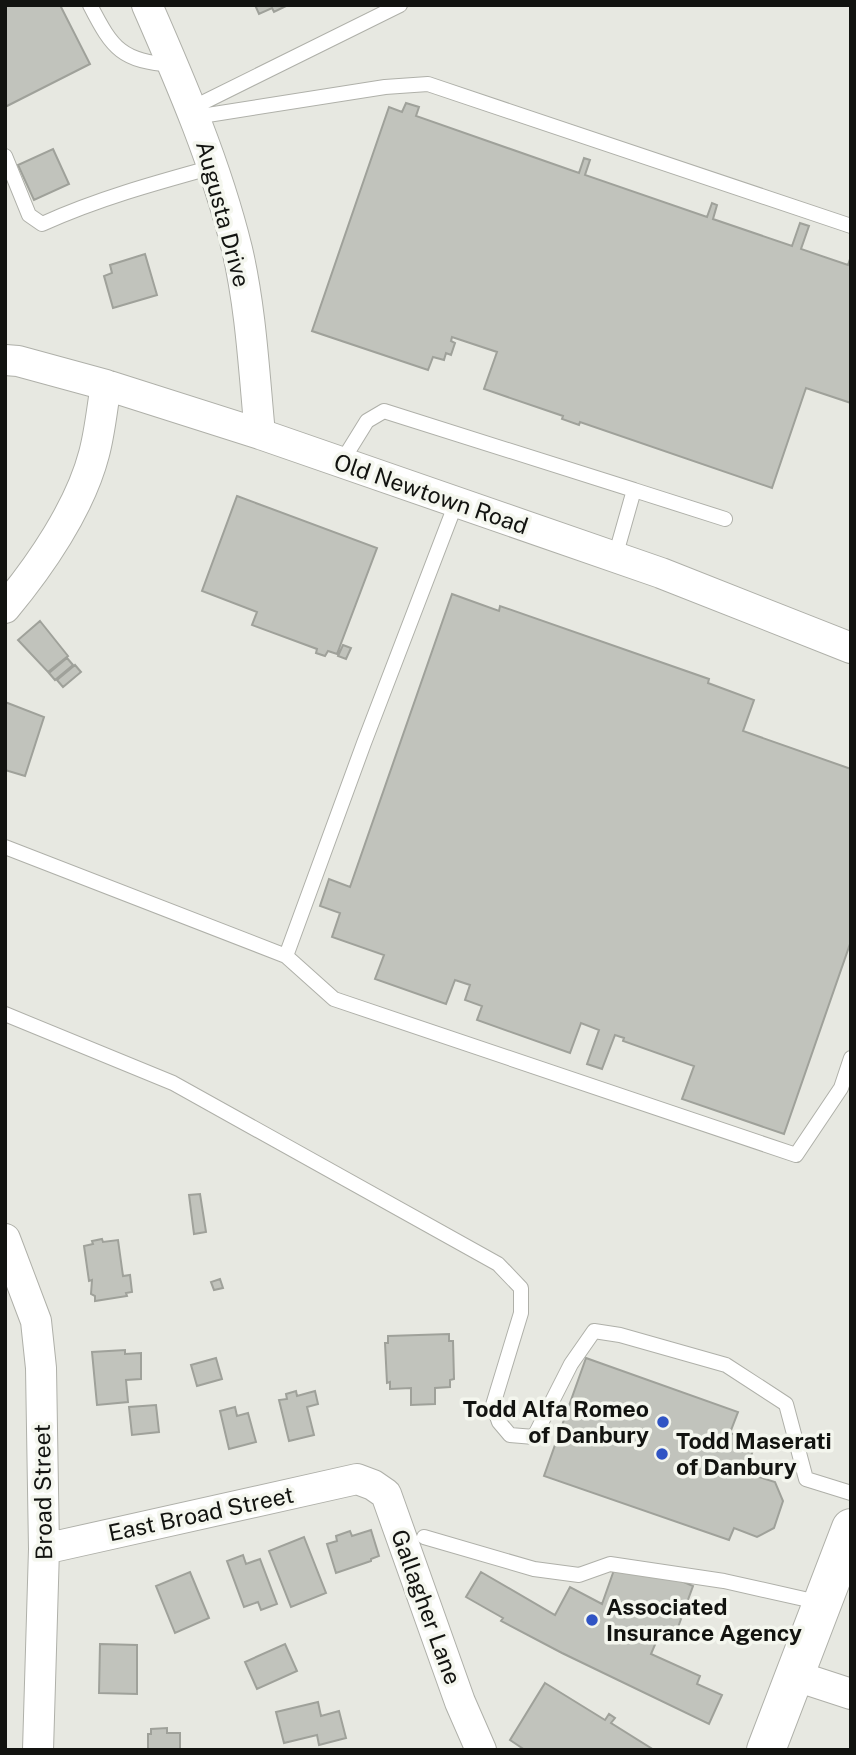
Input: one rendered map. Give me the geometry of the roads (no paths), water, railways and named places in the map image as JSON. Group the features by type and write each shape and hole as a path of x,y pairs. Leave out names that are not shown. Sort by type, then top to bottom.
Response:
{"main road":[{"path":"766,1750 835,1591 850,1535"}],"street":[{"name":"Augusta Drive","path":"147,5 213,167 237,250 251,326 260,434"},
{"name":"Old Newtown Road","path":"5,360 106,385 260,434 615,557 851,648"},
{"path":"5,608 32,576 69,516 94,455 106,385"},
{"name":"Broad Street","path":"5,1239 36,1321 41,1368 44,1549 38,1750"},
{"name":"East Broad Street","path":"44,1549 357,1479"},
{"name":"Gallagher Lane","path":"357,1479 386,1494 460,1702 481,1750"},
{"path":"796,1676 851,1694"}],"lane":[{"path":"90,5 108,39 116,47 143,63 173,65"},
{"path":"193,113 400,5"},
{"path":"193,113 385,87 428,84 851,226"},
{"path":"5,156 29,215 42,224 74,209 125,192 213,167"},
{"path":"341,463 367,421 384,411 725,519"},
{"path":"615,557 634,490"},
{"path":"286,956 456,503"},
{"path":"5,847 286,956 334,999 796,1155 841,1088 851,1058"},
{"path":"5,1014 173,1083 498,1264 521,1288 521,1313 493,1405 499,1422 510,1434 534,1437 571,1364 594,1331 620,1335 726,1365 786,1404 806,1479 851,1493"},
{"path":"424,1536 534,1569 579,1575 610,1564 724,1581 835,1591"}],"place":[{"name":"Todd Alfa Romeo of Danbury","path":"663,1422"},
{"name":"Todd Maserati of Danbury","path":"662,1454"},
{"name":"Associated Insurance Agency","path":"592,1620"}]}
